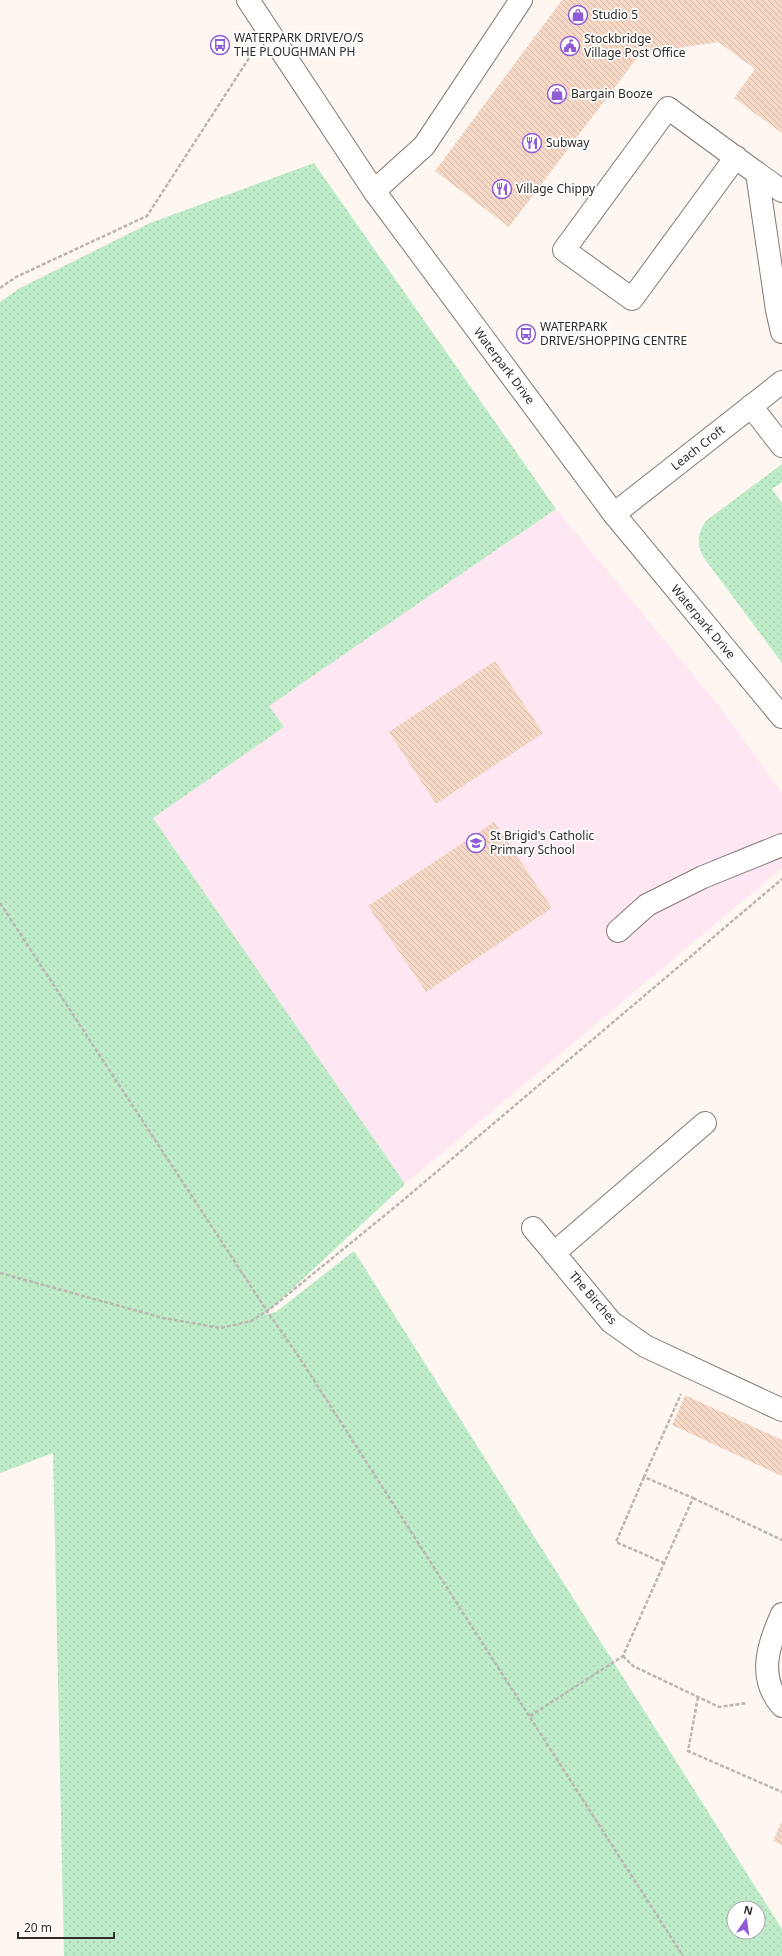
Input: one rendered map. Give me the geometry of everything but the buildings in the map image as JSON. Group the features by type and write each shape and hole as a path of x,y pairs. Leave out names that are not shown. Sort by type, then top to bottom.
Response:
{"street":[{"name":"Waterpark Drive","path":"248,0 374,191 614,514 782,717"},
{"path":"374,191 424,146 520,0"},
{"path":"736,158 632,299 564,250 668,108 757,173 782,192"},
{"path":"757,173 777,310 782,332"},
{"name":"Leach Croft","path":"614,514 782,382"},
{"path":"751,406 782,446"},
{"path":"618,931 647,905 703,877 782,845"},
{"path":"554,1253 705,1123"},
{"name":"The Birches","path":"533,1228 611,1322 645,1346 782,1410"},
{"path":"779,1702 766,1676 768,1652 782,1614"}],"path":[{"path":"0,288 16,277 147,216 268,29"},
{"path":"0,1273 163,1318 221,1328 251,1321 267,1311 401,1202 782,879"},
{"path":"0,903 267,1311 299,1357 683,1956"},
{"path":"664,1563 616,1542 692,1368"},
{"path":"644,1477 693,1498 782,1540"},
{"path":"530,1716 623,1656 693,1498"},
{"path":"623,1656 633,1666 719,1707 779,1702"},
{"path":"698,1697 688,1751 782,1792"}],"shaded area":[{"name":"St Brigid's Catholic Primary School","path":"556,509 719,706 782,793 782,868 405,1184 153,818 284,727 269,706"}],"green space":[{"path":"314,163 556,509 269,706 284,727 153,818 405,1184 264,1315 276,1312 354,1251 764,1900 726,1900 726,1940 766,1940 766,1904 782,1929 782,1956 64,1956 53,1453 0,1473 0,302 20,288 150,223"},
{"path":"782,464 782,482 772,489 782,503 782,663 704,558 701,553 699,539 701,529 707,520"}],"place":[{"name":"Studio 5","path":"578,15"},
{"name":"WATERPARK DRIVE/O/S THE PLOUGHMAN PH","path":"220,45"},
{"name":"Stockbridge Village Post Office","path":"570,46"},
{"name":"Bargain Booze","path":"557,94"},
{"name":"Subway","path":"532,143"},
{"name":"Village Chippy","path":"502,189"},
{"name":"WATERPARK DRIVE/SHOPPING CENTRE","path":"526,334"},
{"name":"St Brigid's Catholic Primary School","path":"476,843"}]}
